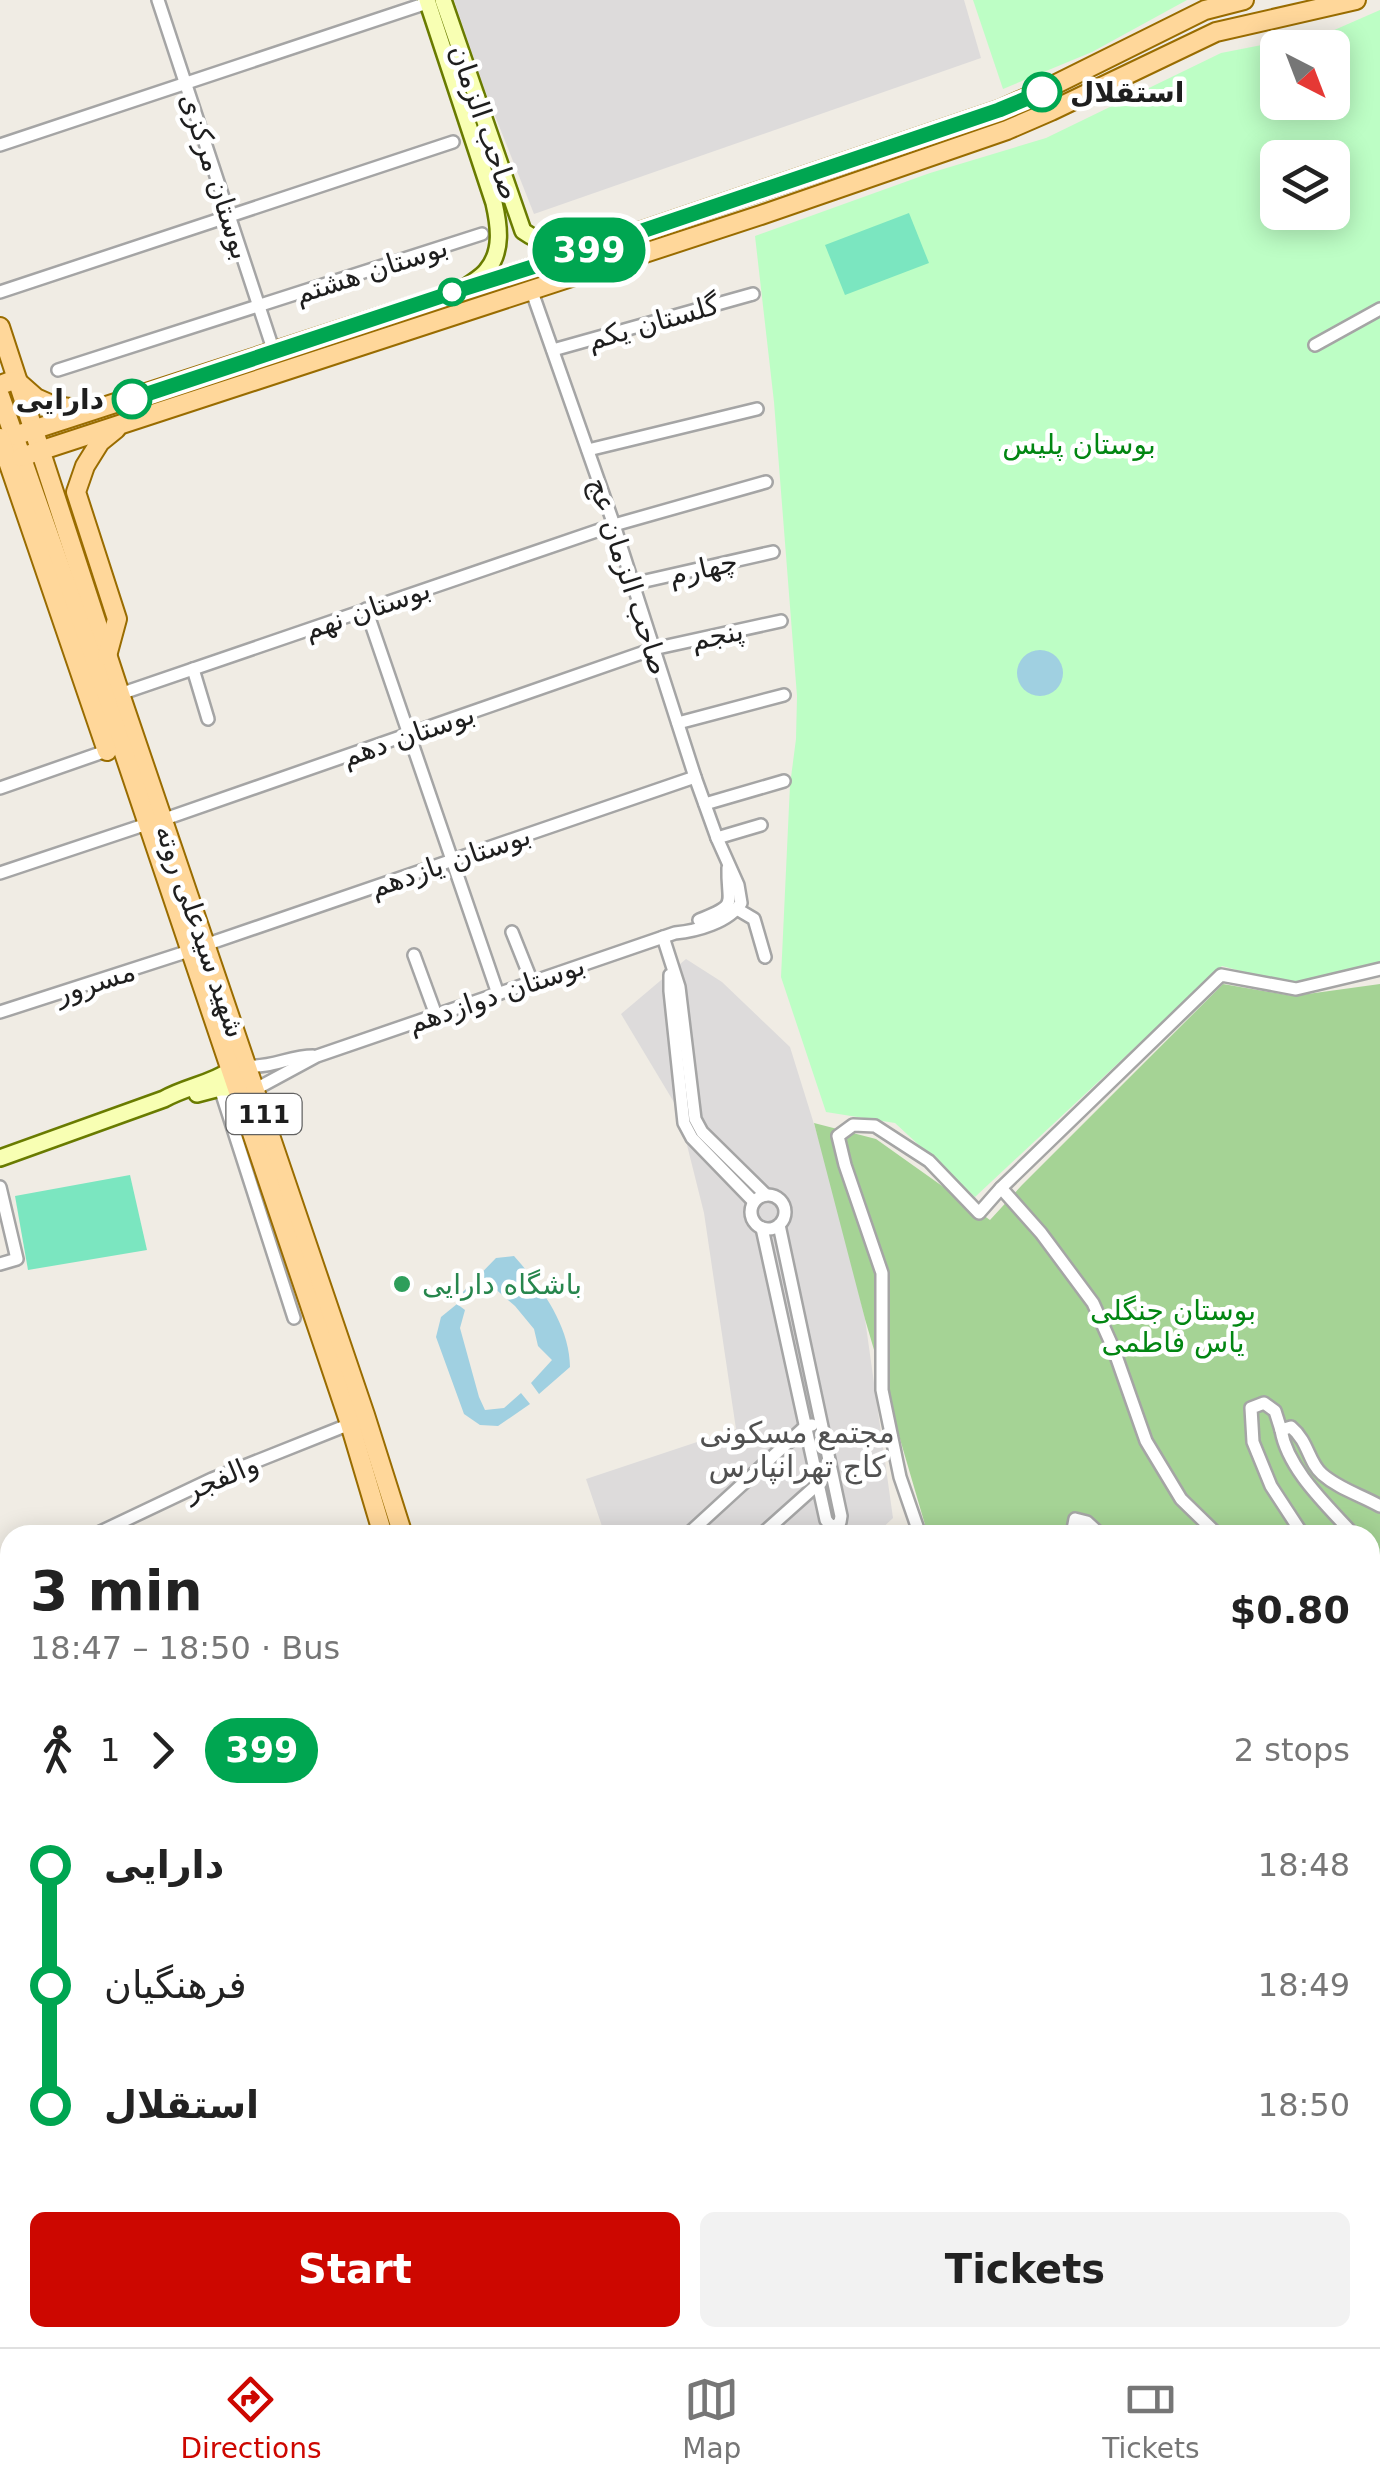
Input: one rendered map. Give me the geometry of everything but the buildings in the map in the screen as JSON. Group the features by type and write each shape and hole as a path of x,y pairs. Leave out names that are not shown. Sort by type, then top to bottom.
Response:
{"main road":[{"path":"114,749 66,630 7,437 592,248 999,110 1205,10 1244,0"},
{"path":"21,457 1007,130 1216,32 1356,0"},
{"name":"صاحب الزمان","path":"432,1 523,231 537,241 559,248 592,248"},
{"name":"صاحب الزمان","path":"432,1 500,228 496,253 487,271 463,289"},
{"path":"500,228 505,240 513,243 521,240 523,231"},
{"name":"شهید سیدعلی روته","path":"0,328 9,384 34,430 70,540 99,654"},
{"path":"312,339 302,348 301,355 319,360"},
{"path":"274,352 281,372"},
{"path":"9,384 54,406 96,411"},
{"name":"شهید سیدعلی روته","path":"0,396 7,437 21,457 99,654 380,1525"},
{"path":"66,630 99,654 117,619 76,492 85,466 100,442 124,422"},
{"path":"70,540 78,506"},
{"name":"شهید سیدعلی روته","path":"113,696 114,749 155,822"},
{"path":"0,1158 164,1099 179,1090 221,1076 234,1078"},
{"name":"شهید سیدعلی روته","path":"234,1078 256,1089 400,1525"}],"street":[{"name":"بوستان مرکزی","path":"158,0 274,352"},
{"path":"0,144 432,1"},
{"path":"0,292 453,142"},
{"name":"بوستان هشتم","path":"58,370 482,234"},
{"name":"صاحب الزمان عج","path":"532,289 728,864"},
{"name":"گلستان یکم","path":"553,350 754,294"},
{"path":"1316,345 1380,309"},
{"path":"588,450 757,409"},
{"name":"بوستان نهم","path":"113,696 614,525 766,482"},
{"name":"چهارم","path":"632,584 773,552"},
{"path":"366,609 498,994"},
{"name":"پنجم","path":"653,649 781,621"},
{"name":"بوستان دهم","path":"0,874 653,649"},
{"path":"192,669 208,719"},
{"path":"678,723 784,695"},
{"path":"0,788 114,749"},
{"name":"بوستان یازدهم","path":"197,948 696,777"},
{"path":"705,804 784,781"},
{"path":"717,838 761,825"},
{"path":"728,864 738,885 741,903 737,908 754,919 766,957"},
{"name":"بوستان دوازدهم","path":"669,935 725,908 731,900 728,864"},
{"name":"بوستان دوازدهم","path":"256,1089 317,1056 669,935 688,932 734,914 737,908"},
{"path":"512,932 532,982"},
{"path":"669,935 670,965 679,987 695,1119 760,1198 778,1198 784,1204 784,1218 779,1225 762,1228"},
{"name":"مسرور","path":"0,1012 197,948"},
{"path":"414,955 436,1015"},
{"path":"917,1525 900,1476 882,1390 882,1273 844,1165 838,1136 853,1125 875,1126 928,1162 980,1213 1001,1188 1221,975 1296,989 1380,969"},
{"name":"بوستان دوازدهم","path":"234,1078 302,1056 317,1056"},
{"path":"234,1078 294,1318"},
{"path":"0,1187 17,1259 0,1264"},
{"path":"1001,1188 1042,1233 1093,1303 1146,1441 1181,1499 1208,1525"},
{"path":"760,1198 751,1210 762,1228 830,1525"},
{"path":"779,1225 841,1516 837,1525"},
{"path":"1296,1525 1271,1486 1253,1442 1252,1408 1264,1404 1274,1412 1284,1446 1296,1468 1345,1525"},
{"name":"والفجر","path":"115,1525 212,1478 350,1424"},
{"path":"698,1525 806,1426 821,1424"},
{"path":"1281,1430 1291,1427 1302,1436 1319,1472 1380,1506"},
{"path":"772,1525 818,1484"}],"shaded area":[{"path":"454,0 964,0 981,58 534,214"},
{"path":"686,959 722,982 790,1047 833,1185 865,1319 893,1518 886,1525 602,1525 586,1479 736,1429 704,1213 678,1109 621,1014"}],"green space":[{"path":"973,0 1187,0 1092,52 1003,89"},
{"name":"بوستان پلیس","path":"1380,10 1380,963 1294,985 1222,966 975,1197 895,1123 826,1112 781,977 797,696 774,402 755,236 930,173 1046,138 1221,53 1260,45 1260,120 1350,120 1350,30 1334,30"},
{"path":"909,213 929,263 845,295 825,245"},
{"name":"بوستان جنگلی یاس فاطمی","path":"1223,984 1293,996 1380,984 1380,1525 925,1525 865,1319 814,1123 876,1139 990,1220"},
{"path":"130,1175 147,1250 28,1270 15,1196"}],"water":[{"path":"1040,650 1056,657 1063,673 1056,689 1040,696 1024,689 1017,673 1024,657"},
{"path":"514,1256 552,1307 569,1352 570,1367 539,1394 531,1383 552,1360 538,1346 534,1329 492,1286 482,1286 468,1302 461,1294 496,1258"},
{"path":"457,1304 465,1310 460,1328 485,1410 504,1408 521,1393 530,1404 498,1426 480,1425 464,1414 436,1337 441,1317"}],"bus line":[{"name":"399","path":"132,399 592,248 1042,92"}],"place":[{"name":"استقلال","path":"1042,92"},
{"name":"دارایی","path":"132,399"},
{"name":"باشگاه دارایی","path":"402,1284"}],"district":[{"name":"مجتمع مسکونی کاج تهرانپارس","path":"797,1450"}]}
